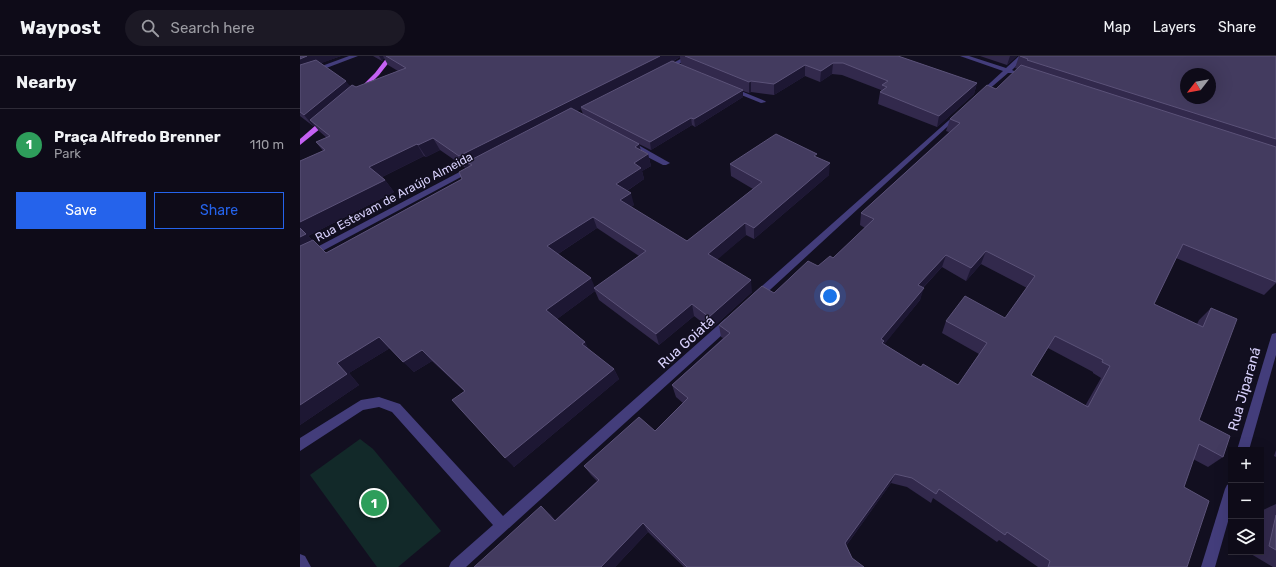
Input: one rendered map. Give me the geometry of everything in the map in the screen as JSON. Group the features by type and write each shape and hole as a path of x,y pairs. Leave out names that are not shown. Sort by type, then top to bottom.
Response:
{"main road":[{"path":"353,98 373,78 390,56"},
{"path":"300,143 330,117"}],"street":[{"path":"300,76 355,56"},
{"path":"659,72 677,66 691,56"},
{"path":"963,56 1022,75"},
{"path":"746,306 1023,56"},
{"path":"722,85 763,102"},
{"path":"631,145 666,164"},
{"name":"Rua Estevam de Araújo Almeida","path":"300,260 476,167"},
{"name":"Rua Goiatá","path":"456,567 734,317"},
{"name":"Rua Jiparaná","path":"1244,447 1276,337"},
{"path":"300,445 361,405 379,402 396,408 503,526"},
{"path":"1208,567 1228,499"},
{"path":"300,561 304,567"}],"green space":[{"path":"360,439 373,449 441,531 398,567 377,567 310,475"}],"building":[{"path":"300,56 307,56 300,59"},
{"path":"386,56 660,56 459,156 433,138 418,145 417,144 369,167 385,180 300,222 300,161 325,150 316,142 330,136 310,120 352,85 356,87 406,68"},
{"path":"685,56 898,56 977,83 939,116 880,92 887,87 882,85 888,81 843,63 833,63 821,71 805,65 774,84 749,82"},
{"path":"1020,56 1276,56 1276,139 1027,60 1028,59"},
{"path":"316,60 346,81 304,115 300,112 300,65"},
{"path":"672,61 743,90 694,119 691,118 650,142 581,107"},
{"path":"1021,65 1276,147 1276,282 1183,244 1154,304 1203,327 1211,308 1237,319 1199,420 1230,436 1223,457 1199,444 1184,487 1209,501 1187,567 1048,567 1050,561 1007,532 1005,535 939,489 936,494 912,478 895,474 845,543 852,558 864,567 687,567 643,523 601,567 474,567 541,506 555,521 599,480 584,466 639,417 655,431 688,398 672,385 730,333 719,325 762,286 774,293 808,261 818,266 830,256 833,258 874,219 861,213 960,123 950,119 987,85 996,89","holes":["986,251 1035,276 1005,318 965,296 946,321 987,343 958,385 923,364 921,367 882,343 884,341 881,339 924,288 918,285 946,255 971,268","1055,336 1103,360 1102,362 1110,366 1088,407 1031,375"]},
{"path":"571,108 639,144 635,147 648,154 634,163 641,168 616,184 631,193 620,200 687,241 762,182 730,164 776,134 817,154 814,156 830,163 754,228 745,223 708,254 751,280 709,317 692,304 656,334 594,288 646,251 593,217 547,246 591,278 546,310 585,342 582,344 614,369 505,458 452,400 465,391 422,350 403,362 379,337 337,363 347,374 300,405 300,246 313,240 326,253 462,179 459,172 472,165 467,162"},
{"path":"300,228 306,234 300,237"},
{"path":"1276,515 1276,550 1269,546"}],"place":[{"name":"Praça Alfredo Brenner","path":"374,503"}]}
